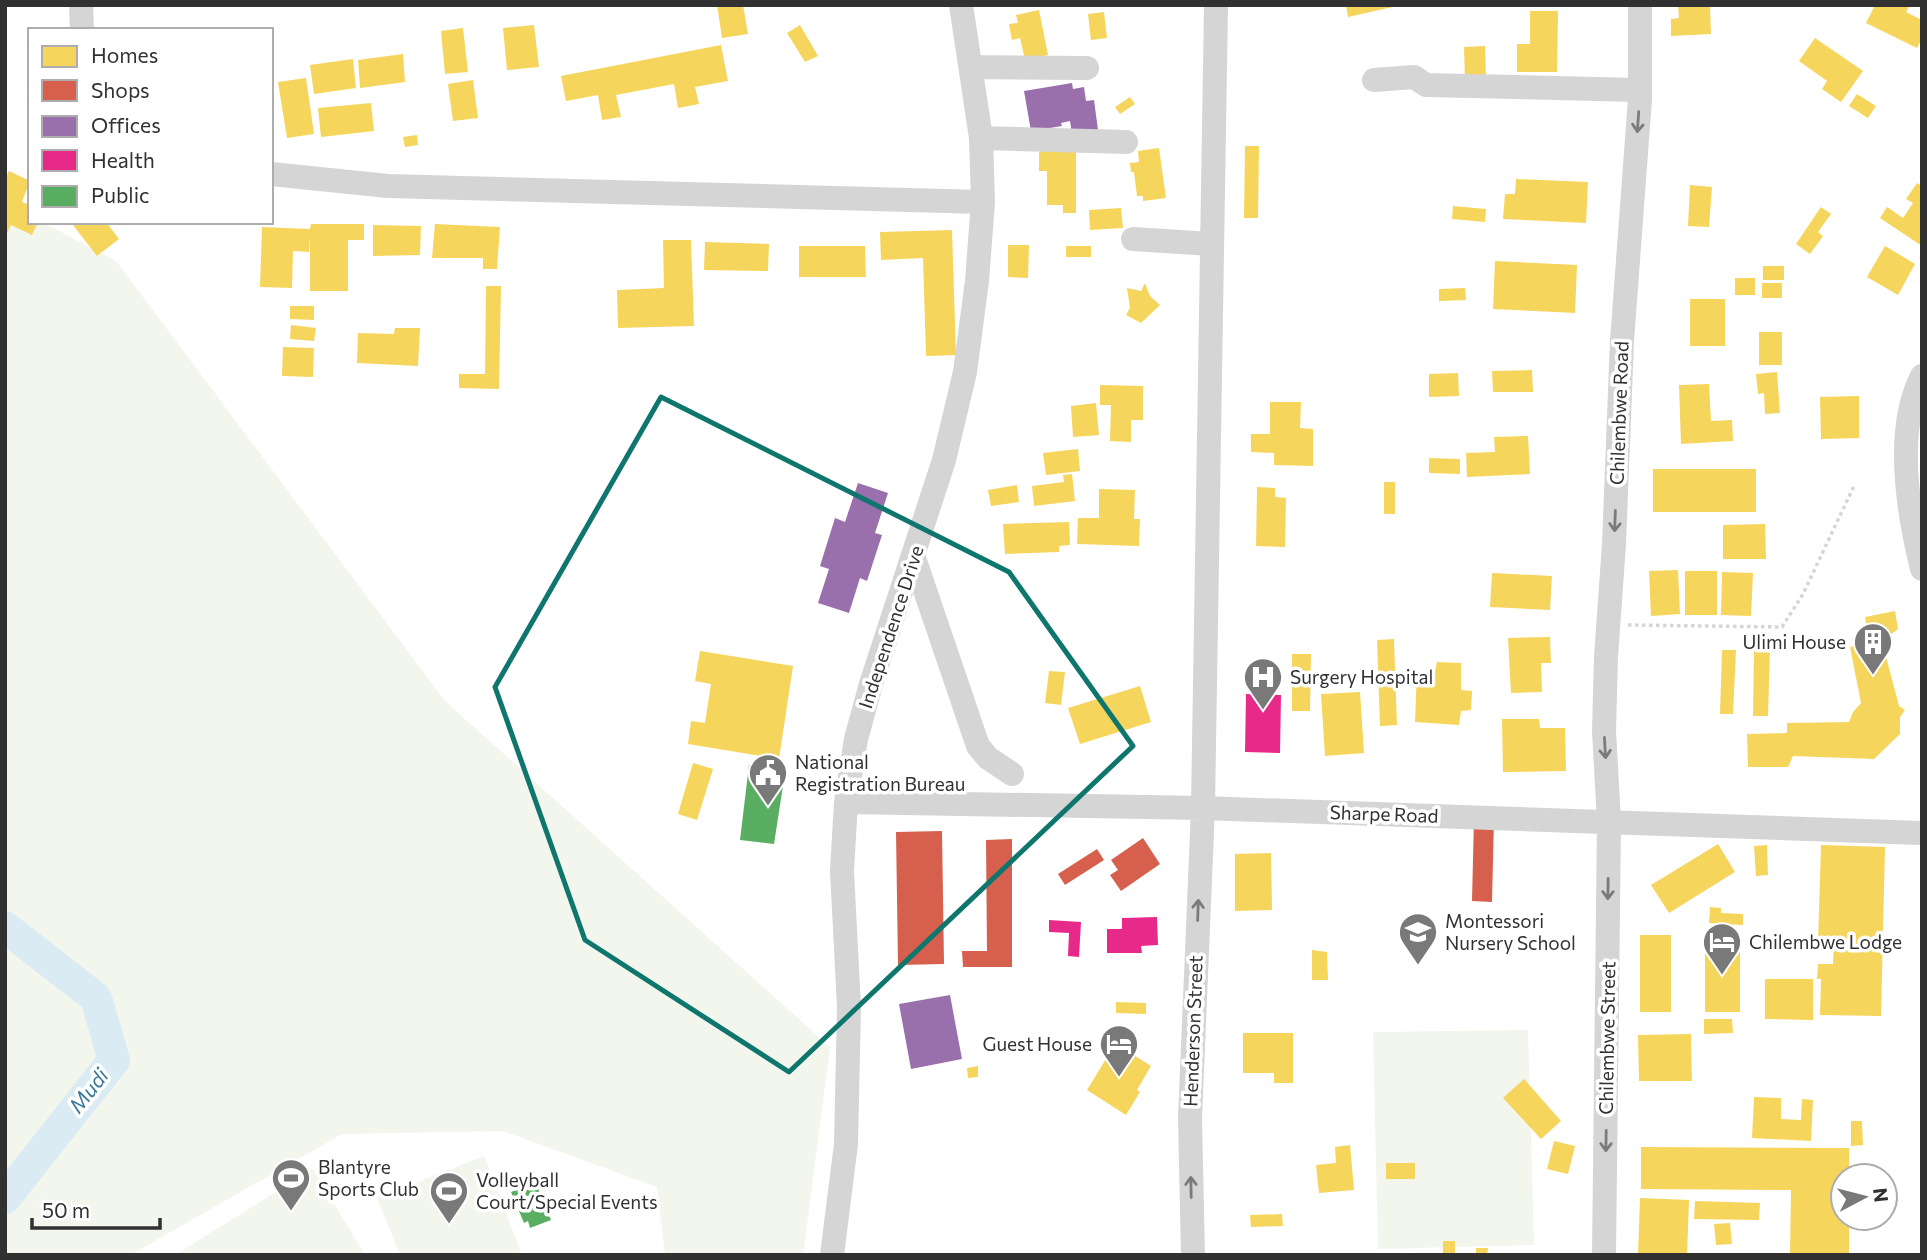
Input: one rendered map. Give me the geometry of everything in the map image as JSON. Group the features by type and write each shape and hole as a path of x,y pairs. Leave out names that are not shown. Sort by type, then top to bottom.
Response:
{"street":[{"path":"81,5 82,28"},
{"name":"Independence Drive","path":"832,1255 846,1144 849,1007 842,871 846,802 856,739 871,684 944,460 965,372 977,281 983,202 981,138 961,5"},
{"name":"Henderson Street","path":"1193,1255 1190,1118 1203,808 1216,5"},
{"name":"Chilembwe Road","path":"1609,821 1604,731 1608,624 1622,341 1640,90 1640,5"},
{"path":"971,67 1087,68"},
{"path":"1374,80 1414,76 1426,85 1640,90"},
{"path":"981,138 1126,142"},
{"path":"273,174 387,186 983,202"},
{"path":"1133,239 1211,244"},
{"path":"1922,376 1910,411 1907,479 1910,515 1922,569"},
{"path":"914,558 978,746 988,758 1012,774"},
{"name":"Sharpe Road","path":"846,802 1203,808 1922,833"},
{"name":"Chilembwe Street","path":"1604,1255 1609,821"}],"path":[{"path":"1608,624 1782,628 1803,594 1854,486"}],"highlighted area":[{"path":"661,397 1009,572 1133,746 789,1072 585,940 495,687"}],"shaded area":[{"name":"Blantyre Sports Club","path":"5,202 28,220 28,224 46,224 116,261 445,701 830,1047 803,1255 665,1255 657,1187 503,1131 342,1134 130,1255 5,1255"},
{"path":"1528,1030 1534,1245 1378,1249 1373,1032"},
{"name":"Volleyball Court/Special Events","path":"484,1156 521,1252 514,1255 400,1255 377,1198"},
{"name":"Blantyre Sports Club","path":"313,1169 365,1255 175,1255"}],"building: Homes":[{"path":"717,5 743,5 748,34 722,38"},
{"path":"1346,5 1397,5 1397,6 1348,17"},
{"path":"1678,5 1710,5 1711,34 1671,36 1671,19 1679,18"},
{"path":"1875,5 1910,5 1906,12 1922,20 1922,38 1917,48 1866,23"},
{"path":"1039,10 1048,55 1025,60 1020,38 1012,40 1009,24 1018,23 1016,15"},
{"path":"1530,11 1558,11 1557,72 1517,72 1517,44 1530,44"},
{"path":"1104,12 1107,38 1091,40 1088,14"},
{"path":"534,25 539,67 507,70 503,28"},
{"path":"800,25 818,56 805,62 787,33"},
{"path":"463,28 468,72 445,74 441,31"},
{"path":"1815,38 1863,71 1841,102 1822,89 1827,81 1799,61"},
{"path":"721,45 728,81 695,87 699,104 678,108 674,84 616,95 621,117 602,120 598,95 566,101 561,76"},
{"path":"1485,46 1486,80 1465,80 1464,47"},
{"path":"403,54 405,82 360,88 358,60"},
{"path":"353,59 356,88 314,94 310,65"},
{"path":"306,78 314,134 287,138 278,82"},
{"path":"473,80 478,118 453,121 448,84"},
{"path":"1857,94 1876,106 1868,118 1849,106"},
{"path":"1130,97 1135,104 1120,114 1115,107"},
{"path":"371,103 374,131 321,137 318,108"},
{"path":"417,135 418,145 405,147 403,137"},
{"path":"1076,142 1076,213 1063,213 1063,205 1047,205 1047,171 1039,171 1039,152"},
{"path":"1245,146 1259,146 1258,218 1244,218"},
{"path":"1159,148 1166,198 1143,201 1143,196 1137,196 1130,163 1139,162 1138,151"},
{"path":"9,171 28,180 22,202 28,204 28,224 37,224 32,235 11,225 7,233 5,232 5,180"},
{"path":"1516,179 1588,182 1586,223 1503,219 1505,194 1515,194"},
{"path":"1917,183 1922,186 1922,246 1880,218 1887,207 1903,218 1913,203 1906,199"},
{"path":"1690,185 1712,187 1709,227 1688,226"},
{"path":"1453,206 1486,209 1485,222 1452,219"},
{"path":"1821,207 1831,214 1818,232 1823,236 1810,254 1796,244"},
{"path":"1121,208 1123,228 1090,230 1089,210"},
{"path":"108,224 119,239 97,256 73,225"},
{"path":"311,224 364,224 364,240 348,240 348,291 310,291 310,235 309,252 293,251 292,288 260,287 262,227 310,229"},
{"path":"435,224 500,227 497,269 483,269 483,258 432,258"},
{"path":"373,225 421,226 420,255 373,256"},
{"path":"952,230 956,355 926,356 923,258 881,260 880,232"},
{"path":"663,240 691,240 694,326 618,328 617,290 664,288"},
{"path":"705,242 769,244 768,271 704,270"},
{"path":"1008,245 1029,245 1028,278 1008,277"},
{"path":"799,246 865,246 866,277 799,277"},
{"path":"1066,246 1091,246 1091,257 1066,257"},
{"path":"1885,246 1915,264 1898,295 1867,277"},
{"path":"1495,261 1577,265 1575,313 1493,309"},
{"path":"1763,266 1784,266 1784,280 1763,280"},
{"path":"1735,278 1755,278 1755,295 1735,295"},
{"path":"1145,283 1150,296 1160,305 1141,323 1126,315 1130,308 1127,288 1141,291"},
{"path":"1762,283 1782,283 1782,298 1762,298"},
{"path":"486,286 501,286 499,389 459,388 459,374 485,374"},
{"path":"1465,288 1466,300 1439,301 1439,289"},
{"path":"1690,299 1725,299 1725,346 1690,346"},
{"path":"290,306 314,306 314,320 290,319"},
{"path":"291,325 316,328 314,341 290,339"},
{"path":"395,328 420,328 418,366 357,363 358,333 394,334"},
{"path":"1759,332 1782,332 1782,365 1759,365"},
{"path":"283,347 314,348 313,377 282,376"},
{"path":"1532,370 1533,392 1493,392 1492,371"},
{"path":"1777,372 1780,413 1765,414 1764,393 1758,394 1756,374"},
{"path":"1458,373 1459,396 1429,397 1429,374"},
{"path":"1709,384 1711,421 1732,420 1733,441 1681,444 1679,385"},
{"path":"1100,385 1143,386 1143,420 1131,420 1131,442 1110,441 1111,405 1100,405"},
{"path":"1859,396 1859,438 1821,439 1820,397"},
{"path":"1270,402 1301,402 1300,428 1313,429 1313,466 1274,465 1274,453 1251,452 1251,434 1270,434"},
{"path":"1096,403 1099,435 1073,437 1071,406"},
{"path":"1528,436 1530,474 1467,477 1466,453 1495,452 1494,437"},
{"path":"1078,449 1080,471 1046,475 1043,453"},
{"path":"1429,458 1460,459 1460,474 1429,473"},
{"path":"1653,469 1756,469 1756,512 1653,512"},
{"path":"1072,474 1075,501 1034,506 1032,486 1064,482 1063,475"},
{"path":"1384,482 1395,482 1395,514 1384,514"},
{"path":"1017,485 1019,502 991,506 988,490"},
{"path":"1257,487 1275,488 1275,497 1286,498 1285,547 1256,546"},
{"path":"1099,489 1135,490 1134,519 1140,519 1139,546 1077,544 1078,518 1099,518"},
{"path":"1069,522 1070,545 1059,546 1059,552 1005,554 1003,524"},
{"path":"1765,524 1766,559 1723,559 1723,525"},
{"path":"1678,570 1680,614 1651,616 1649,571"},
{"path":"1685,571 1717,571 1717,615 1685,615"},
{"path":"1722,572 1753,573 1751,616 1721,615"},
{"path":"1492,573 1552,576 1550,610 1490,607"},
{"name":"Ulimi House","path":"1895,611 1898,629 1885,639 1884,649 1899,706 1905,710 1900,717 1900,734 1874,759 1793,756 1788,767 1748,767 1747,734 1787,733 1787,723 1849,722 1861,703 1850,647 1870,643 1865,617"},
{"path":"1550,637 1551,663 1541,663 1542,692 1511,693 1508,638"},
{"path":"1394,639 1397,725 1380,726 1377,640"},
{"path":"1754,648 1770,649 1768,716 1753,716"},
{"path":"1722,650 1736,650 1733,714 1720,714"},
{"path":"700,651 793,666 779,759 688,744 691,721 705,723 711,684 695,681"},
{"path":"1292,654 1311,654 1310,711 1292,711"},
{"path":"1437,662 1461,663 1461,690 1472,691 1471,710 1461,711 1459,725 1415,722 1417,671 1435,671"},
{"path":"1049,671 1065,672 1061,705 1045,703"},
{"path":"1140,686 1151,722 1080,744 1068,708"},
{"path":"1360,692 1364,753 1325,756 1321,694"},
{"path":"1502,719 1539,719 1540,728 1565,728 1566,771 1503,772"},
{"path":"693,763 713,769 697,820 678,814"},
{"path":"1718,844 1735,872 1669,913 1651,885"},
{"path":"1767,845 1768,875 1756,876 1754,846"},
{"path":"1821,845 1885,847 1881,1016 1820,1015 1821,979 1817,979 1818,964 1833,964 1834,944 1818,943"},
{"path":"1271,853 1272,910 1235,911 1235,854"},
{"path":"1710,907 1721,908 1721,913 1743,914 1743,925 1709,923"},
{"path":"1640,935 1671,935 1671,1012 1640,1012"},
{"name":"Chilembwe Lodge","path":"1705,939 1740,939 1740,1012 1705,1012"},
{"path":"1312,950 1327,952 1328,980 1312,980"},
{"path":"1765,979 1813,979 1813,1020 1765,1019"},
{"path":"1116,1002 1146,1003 1146,1014 1116,1013"},
{"path":"1704,1019 1732,1019 1733,1033 1704,1034"},
{"path":"1243,1033 1293,1033 1293,1083 1274,1083 1274,1073 1243,1073"},
{"path":"1691,1034 1692,1081 1639,1081 1638,1035"},
{"name":"Guest House","path":"1123,1048 1151,1066 1126,1115 1087,1090 1109,1054 1116,1059"},
{"path":"978,1066 978,1077 968,1078 967,1068"},
{"path":"1524,1079 1561,1121 1541,1139 1503,1098"},
{"path":"1754,1097 1781,1098 1781,1119 1801,1120 1802,1099 1813,1100 1811,1141 1752,1138"},
{"path":"1851,1121 1862,1121 1863,1145 1851,1146"},
{"path":"1554,1141 1575,1146 1568,1174 1547,1169"},
{"path":"1350,1145 1354,1190 1319,1193 1316,1165 1336,1163 1335,1147"},
{"path":"1641,1147 1849,1148 1849,1162 1829,1162 1829,1232 1849,1232 1849,1255 1790,1255 1791,1190 1641,1189"},
{"path":"1386,1163 1415,1163 1415,1179 1386,1179"},
{"path":"1640,1198 1689,1200 1687,1255 1638,1255"},
{"path":"1695,1201 1760,1203 1759,1220 1694,1219"},
{"path":"1282,1214 1283,1226 1251,1227 1250,1215"},
{"path":"1730,1223 1732,1244 1716,1245 1714,1224"},
{"path":"1443,1241 1455,1241 1455,1255 1443,1255"},
{"path":"1476,1248 1488,1248 1487,1255 1476,1255"}],"building: Shops":[{"path":"1474,818 1494,819 1492,902 1472,901"},
{"path":"942,831 944,964 898,965 896,832"},
{"path":"1143,838 1160,864 1121,891 1110,875 1118,870 1111,860"},
{"path":"1012,839 1012,967 963,967 962,951 987,951 986,840"},
{"path":"1097,849 1104,860 1065,885 1058,874"}],"building: Offices":[{"path":"1072,83 1073,89 1084,87 1086,101 1094,100 1098,130 1072,134 1070,121 1061,123 1062,126 1031,131 1024,91"},
{"path":"858,483 888,493 875,533 882,535 867,581 860,578 849,613 818,603 829,569 820,566 835,518 845,522"},
{"path":"950,995 962,1059 911,1069 899,1004"}],"building: Health":[{"name":"Surgery Hospital","path":"1246,694 1281,695 1280,753 1245,752"},
{"path":"1157,917 1158,945 1141,946 1142,953 1107,953 1107,929 1122,929 1122,918"},
{"path":"1049,920 1081,922 1079,957 1068,956 1069,933 1049,932"}],"building: Public":[{"path":"749,765 785,773 774,844 740,840"},
{"path":"536,1183 551,1220 530,1228 528,1221 524,1223 511,1192"}],"waterway":[{"name":"Mudi","path":"5,927 96,998 114,1060 5,1198"}],"place":[{"name":"Ulimi House","path":"1873,676"},
{"name":"Surgery Hospital","path":"1263,711"},
{"name":"National Registration Bureau","path":"768,807"},
{"name":"Montessori Nursery School","path":"1418,966"},
{"name":"Chilembwe Lodge","path":"1722,976"},
{"name":"Guest House","path":"1119,1078"},
{"name":"Blantyre Sports Club","path":"291,1212"},
{"name":"Volleyball Court/Special Events","path":"449,1225"}]}
